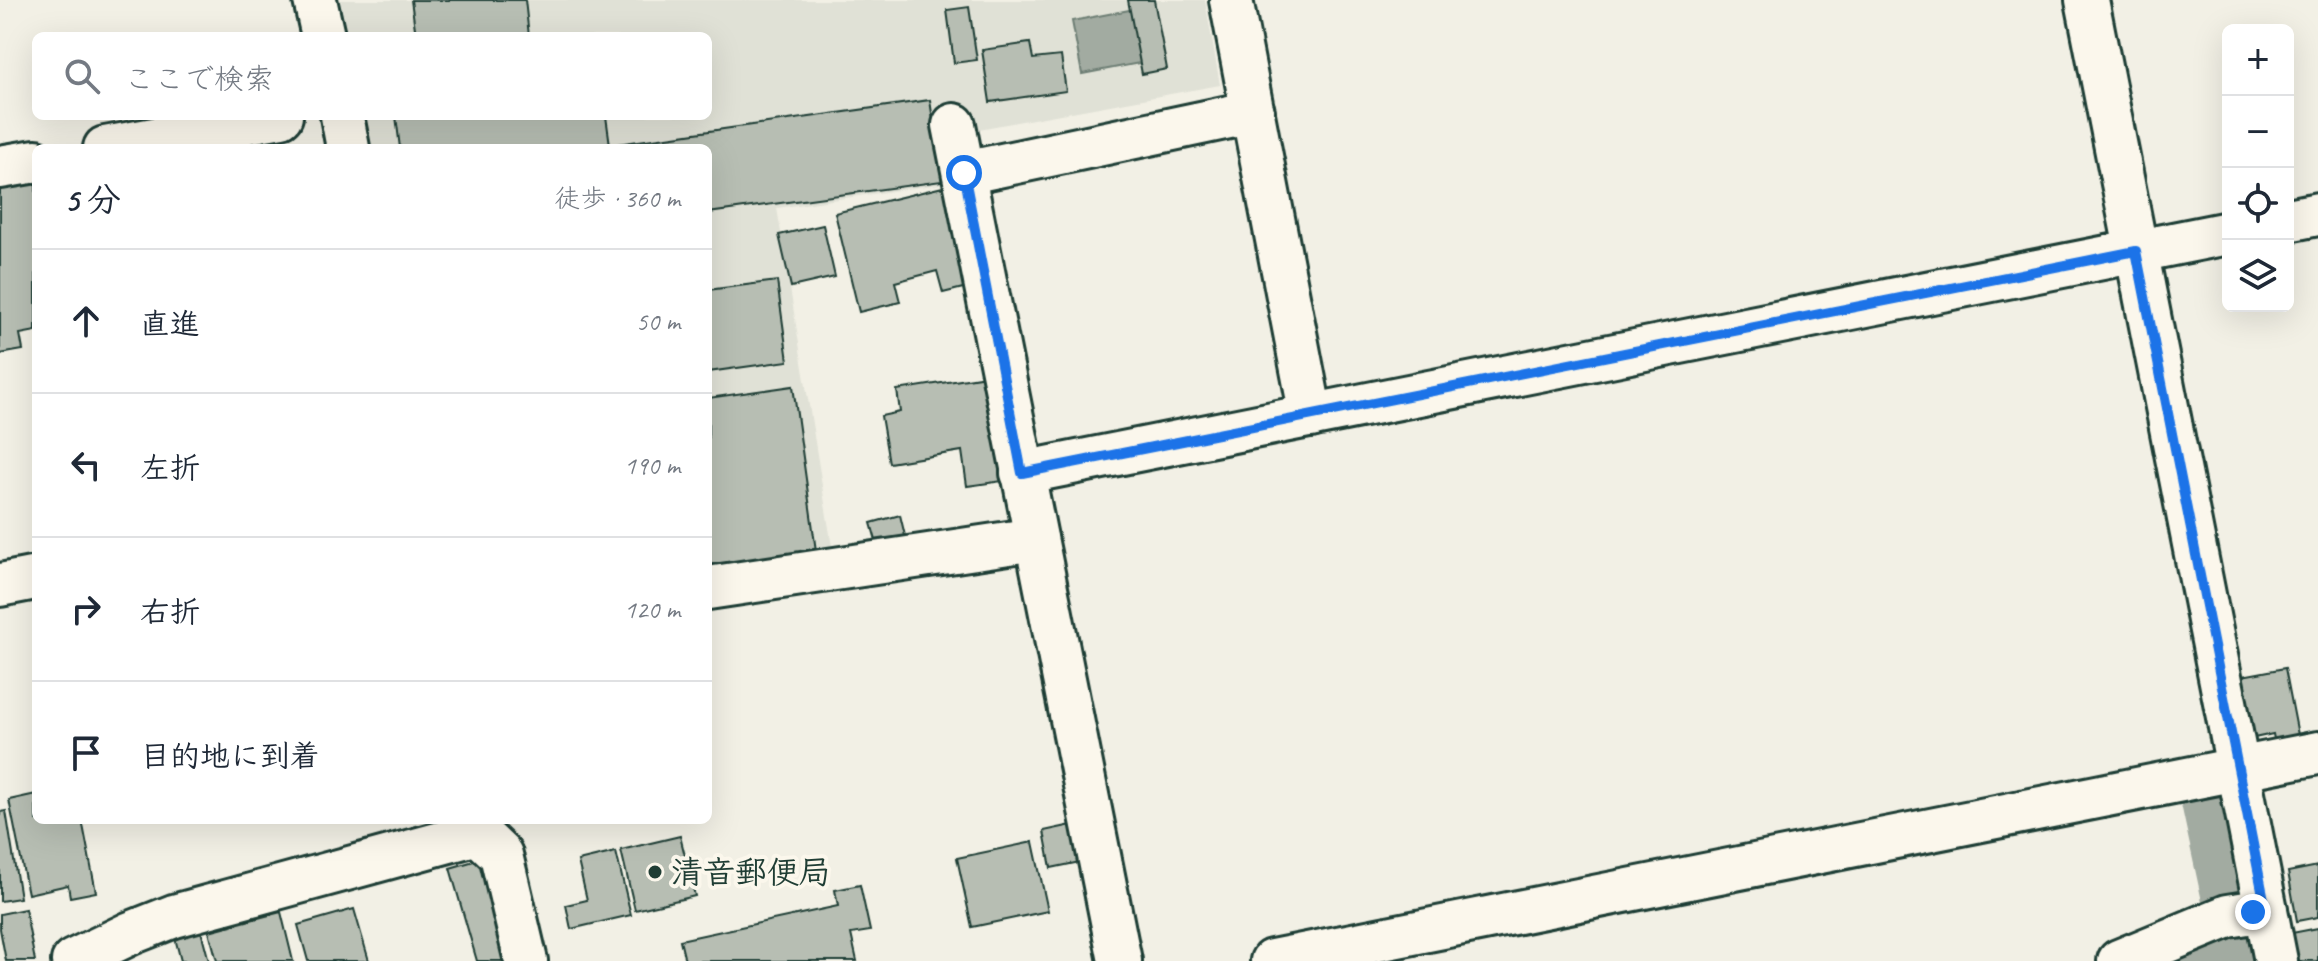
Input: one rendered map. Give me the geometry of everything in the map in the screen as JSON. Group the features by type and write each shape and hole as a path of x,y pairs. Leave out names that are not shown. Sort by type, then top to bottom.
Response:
{"street":[{"path":"315,0 322,32"},
{"path":"1231,0 1311,416"},
{"path":"2087,0 2237,769 2249,913 2276,961"},
{"path":"964,173 1253,112"},
{"path":"127,144 259,120"},
{"path":"343,120 347,144"},
{"path":"954,125 1120,961"},
{"path":"0,167 32,162"},
{"path":"2294,219 2318,214"},
{"path":"1022,473 2222,234"},
{"path":"712,587 1036,539"},
{"path":"0,585 32,579"},
{"path":"1272,961 1345,954 2318,753"},
{"path":"73,961 174,916 477,827 501,855 526,961"},
{"path":"2119,961 2249,913"}],"shaded area":[{"path":"340,0 1205,0 1220,85 946,135 953,182 777,208 834,559 712,576 712,144 370,144 365,120 712,120 712,32 347,32"},
{"path":"1140,8 1150,61 1082,74 1072,21"}],"building":[{"path":"411,0 525,0 529,32 415,32"},
{"path":"1128,0 1154,0 1167,69 1142,74"},
{"path":"969,7 977,60 954,63 947,10"},
{"path":"1030,43 1033,59 1061,56 1066,91 990,102 982,50"},
{"path":"930,100 942,181 712,212 712,144 617,144"},
{"path":"396,120 607,120 610,144 400,144"},
{"path":"277,140 278,144 253,144"},
{"path":"32,182 32,332 20,334 23,350 0,354 0,187"},
{"path":"951,185 975,285 943,293 937,271 895,282 900,302 859,312 835,213"},
{"path":"823,225 835,277 791,287 779,235"},
{"path":"777,281 788,361 712,371 712,289"},
{"path":"986,376 1003,481 967,486 962,451 889,463 881,416 900,412 897,390"},
{"path":"793,386 817,558 712,572 712,397"},
{"path":"900,515 907,544 879,551 871,523"},
{"path":"2285,668 2299,740 2275,744 2273,734 2254,738 2242,676"},
{"path":"32,795 32,824 83,824 96,892 70,897 68,885 28,894 9,800"},
{"path":"6,811 20,898 0,901 0,812"},
{"path":"1072,825 1080,862 1051,868 1044,831"},
{"path":"680,836 695,896 635,910 621,850"},
{"path":"1033,842 1048,911 972,927 957,858"},
{"path":"616,852 631,915 571,929 566,905 587,900 578,861"},
{"path":"481,859 510,961 477,961 450,868"},
{"path":"2318,866 2318,917 2297,921 2288,872"},
{"path":"860,885 870,931 851,934 857,961 685,961 680,940 838,906 835,890"},
{"path":"25,909 35,961 6,961 0,914"},
{"path":"354,909 369,961 308,961 298,925"},
{"path":"281,912 293,961 217,961 209,931"},
{"path":"2318,928 2318,961 2298,961 2292,933"},
{"path":"201,931 209,961 181,961 175,938"}],"waterway":[{"path":"2190,947 2244,930 2214,791 2229,789"}],"place":[{"name":"清音郵便局","path":"655,872"}],"route":[{"path":"964,173 1022,473 2136,251 2266,910 2253,912"}]}
